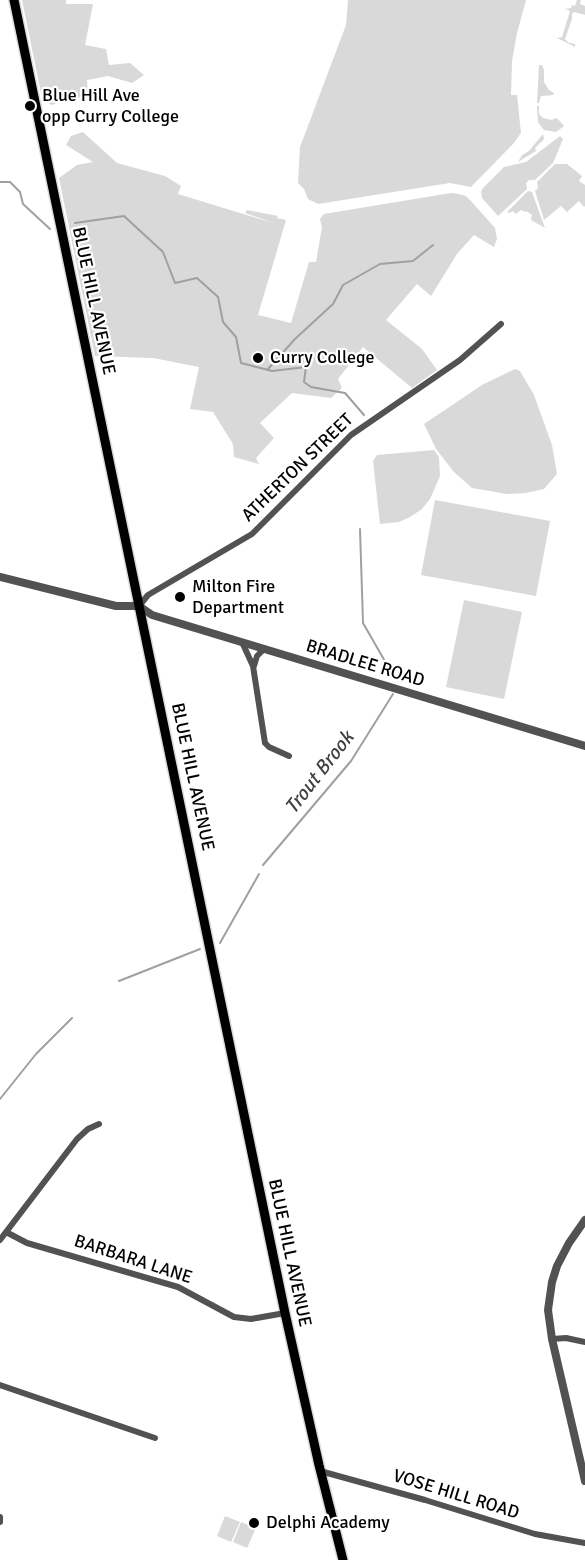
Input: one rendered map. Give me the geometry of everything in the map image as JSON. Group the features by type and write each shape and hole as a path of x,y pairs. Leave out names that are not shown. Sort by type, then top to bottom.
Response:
{"highway":[{"name":"BLUE HILL AVENUE","path":"14,0 285,1313 320,1471 343,1560"}],"street":[{"name":"ATHERTON STREET","path":"139,606 148,595 252,534 351,435 460,360 501,324"},
{"path":"0,577 116,606 139,606"},
{"name":"BRADLEE ROAD","path":"139,606 152,615 585,746"},
{"path":"242,642 254,672 265,743 289,756"},
{"path":"254,672 256,659 264,649"},
{"path":"0,1240 77,1139 88,1129 99,1124"},
{"path":"585,1220 565,1250 553,1277 548,1310 552,1339 585,1481"},
{"name":"BARBARA LANE","path":"6,1232 27,1243 178,1287 234,1317 251,1319 285,1313"},
{"path":"552,1339 562,1338 585,1342"},
{"path":"0,1385 155,1438"},
{"name":"VOSE HILL ROAD","path":"320,1471 535,1534 585,1543"},
{"path":"0,1517 0,1522"}],"shaded area":[{"path":"22,0 66,0 66,4 93,4 85,45 106,49 109,65 130,63 144,75 132,83 108,76 87,80 88,95 51,105 42,98"},
{"path":"348,0 526,0 512,61 511,95 517,95 521,133 471,187 450,183 318,204 308,199 304,189 298,183 300,147 346,25"},
{"path":"577,0 581,0 580,4 585,6 585,15 574,12 572,14 565,39 575,44 575,47 557,38 562,37 570,11 565,9 571,8 572,5 575,6"},
{"path":"539,65 542,65 544,70 544,82 554,93 541,96 537,103"},
{"path":"537,106 543,118 551,120 557,118 564,126 556,132 544,130 538,122"},
{"path":"83,132 117,163 165,176 181,186 178,194 276,224 245,213 247,210 278,216 277,218 286,220 258,315 291,323 309,262 316,262 322,227 320,219 324,214 451,193 459,194 466,196 495,228 497,239 494,247 474,235 457,254 431,296 417,284 386,320 422,349 437,370 412,388 363,347 338,379 342,388 331,398 292,393 260,423 274,438 256,458 259,464 234,457 233,444 213,412 190,409 199,367 153,358 95,356 59,178 77,165 93,162 66,145 71,136"},
{"path":"543,134 544,139 535,148 536,151 518,162 522,155 529,151"},
{"path":"560,136 563,139 553,163 535,180 529,180 526,183 527,189 498,216 482,198 481,191 484,187 504,167 526,162"},
{"path":"555,164 567,164 582,176 579,181 585,185 585,206 579,201 567,212 561,206 544,220 535,191 538,188 537,182"},
{"path":"528,191 532,192 545,228 531,220 532,215 526,211 521,210 516,214 513,211 507,212"},
{"path":"515,369 520,371 534,395 552,445 557,474 544,489 526,493 507,494 472,488 454,472 436,449 424,424 482,385"},
{"path":"434,450 439,457 440,476 430,499 422,509 410,517 399,522 380,524 373,461 377,455"},
{"path":"435,500 550,521 536,596 421,575"},
{"path":"464,600 522,612 504,699 446,687"},
{"path":"225,1516 240,1522 231,1542 217,1536"},
{"path":"241,1522 256,1528 247,1548 233,1542"}],"waterway":[{"name":"Trout Brook","path":"0,182 10,182 20,192 23,204 50,229"},
{"name":"Trout Brook","path":"75,223 124,216 163,252 175,283 197,278 218,297 223,322 236,337 241,363 272,371 306,367 304,382 311,387 345,393 364,415"},
{"path":"267,370 295,339 333,304 343,285 380,264 413,261 433,245"},
{"name":"Trout Brook","path":"360,529 363,623 394,677"},
{"name":"Trout Brook","path":"263,865 351,761 393,694"},
{"name":"Trout Brook","path":"220,943 259,874"},
{"name":"Trout Brook","path":"119,981 200,949"},
{"name":"Trout Brook","path":"0,1099 36,1054 72,1018"}],"place":[{"name":"Blue Hill Ave opp Curry College","path":"30,106"},
{"name":"Curry College","path":"258,358"},
{"name":"Milton Fire Department","path":"180,597"},
{"name":"Delphi Academy","path":"254,1523"}]}
